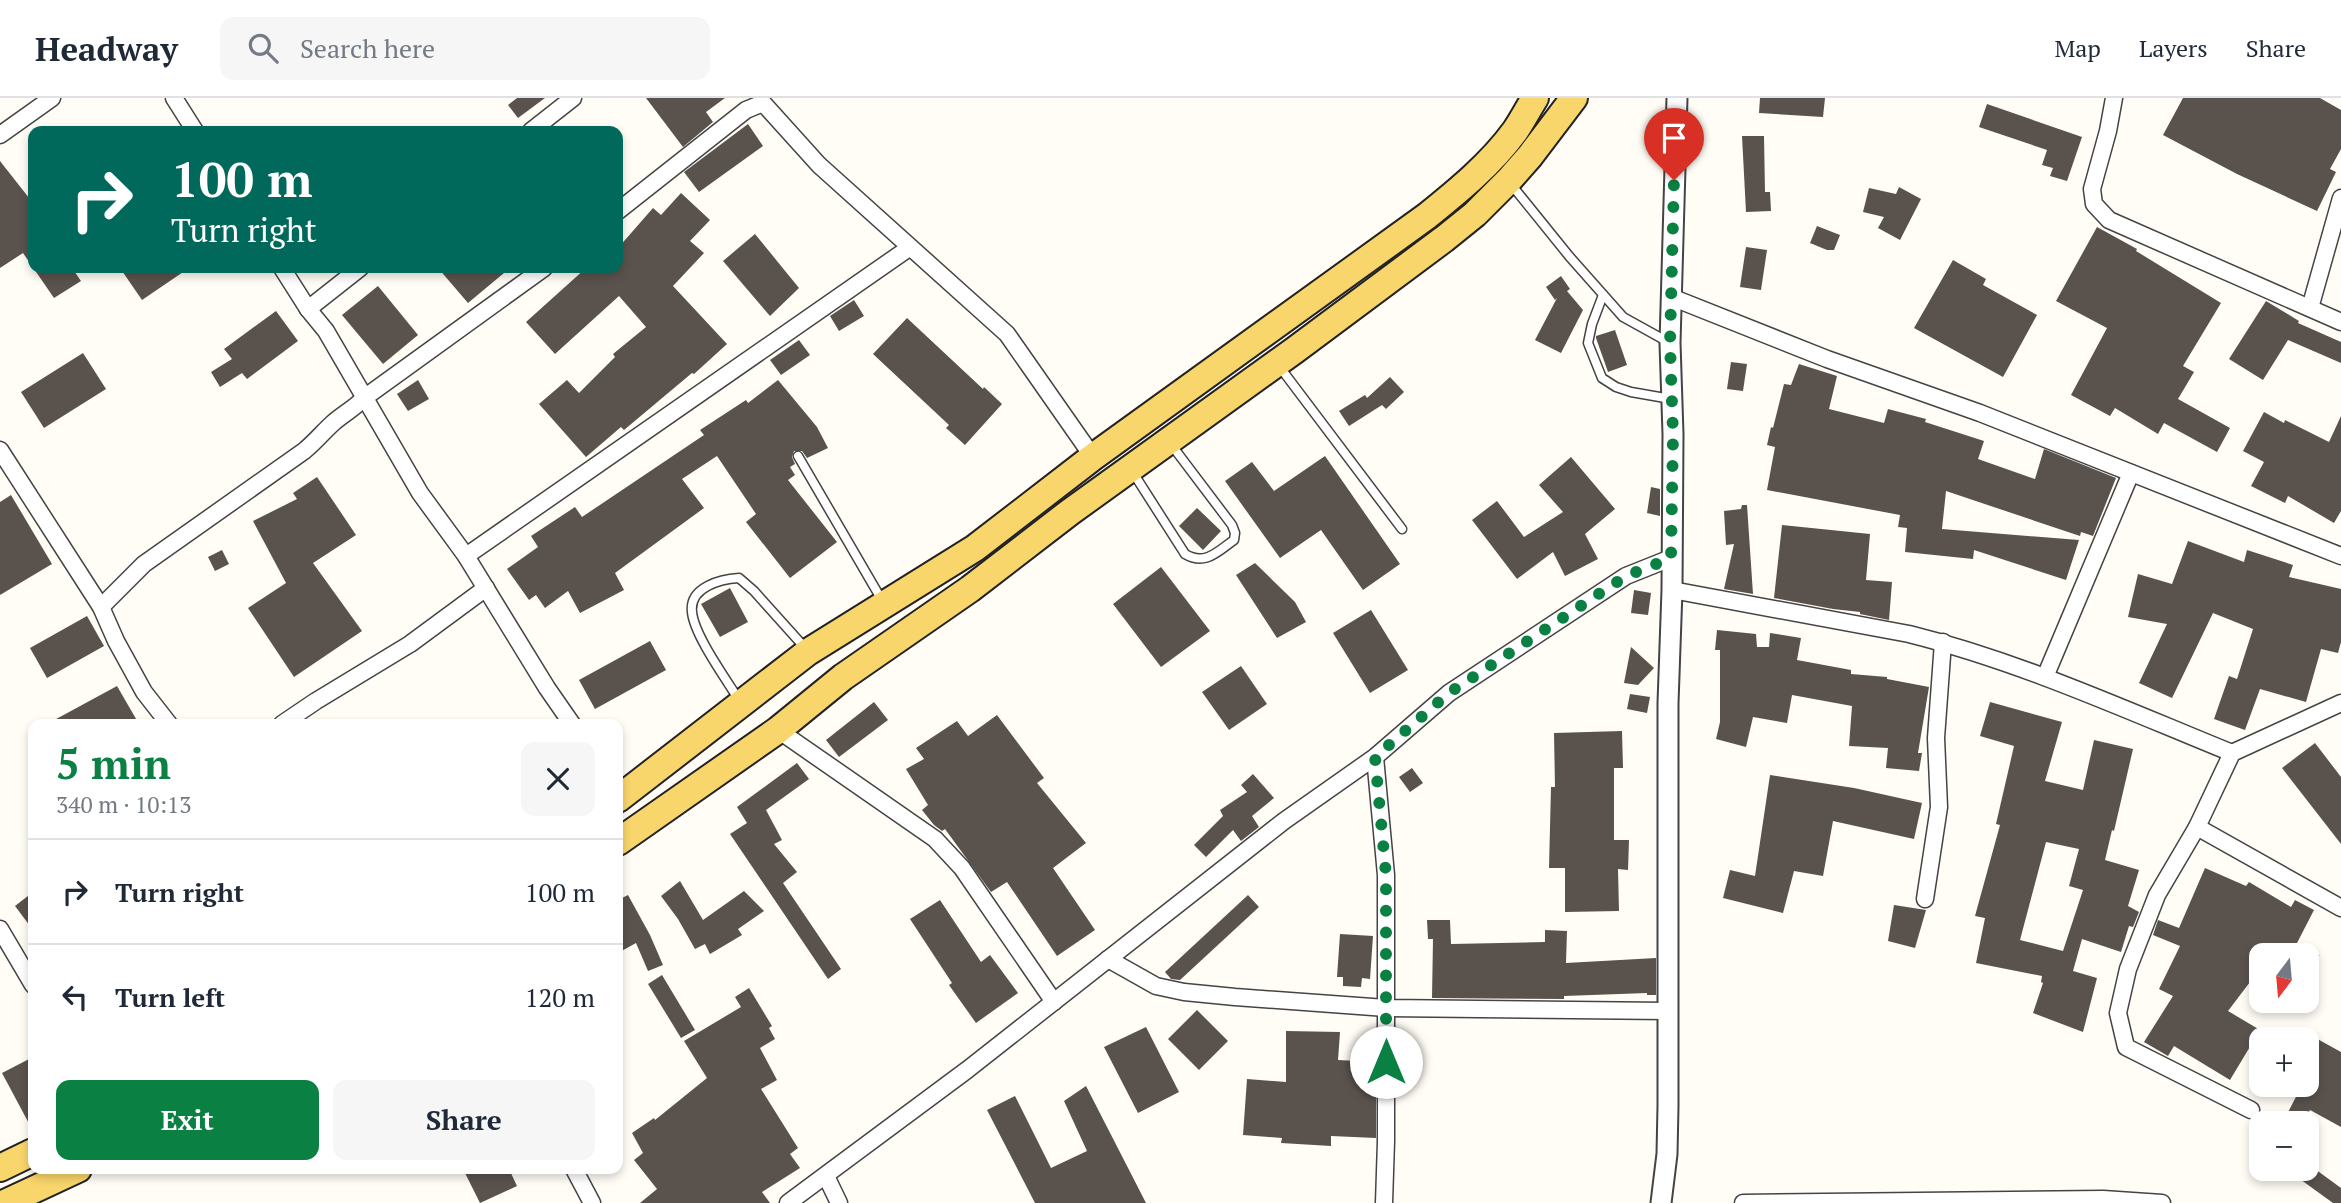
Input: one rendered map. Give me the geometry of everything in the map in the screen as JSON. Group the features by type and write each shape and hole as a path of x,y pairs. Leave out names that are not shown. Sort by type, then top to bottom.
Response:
{"main road":[{"path":"623,791 808,652 975,548 1093,457 1427,216 1465,185 1496,152 1514,132 1535,98"},
{"path":"623,838 778,730 843,677 970,589 1070,512 1444,239 1475,214 1508,181 1574,98"},
{"path":"0,1168 28,1154"},
{"path":"5,1203 67,1174"}],"street":[{"path":"0,135 52,98"},
{"path":"174,98 192,126"},
{"path":"537,126 573,98"},
{"path":"1661,1203 1667,1154 1668,704 1672,590 1670,343 1677,98"},
{"path":"2114,98 2092,189 2094,204 2109,220 2341,322"},
{"path":"623,207 746,110 764,103 818,165 1007,334 1093,457"},
{"path":"2310,308 2341,198"},
{"path":"466,556 909,248"},
{"path":"285,273 326,331 420,493 466,556 569,719"},
{"path":"308,309 354,273"},
{"path":"101,607 144,564 319,440 334,422 364,398 537,273"},
{"path":"1671,297 1826,359 1980,413 2341,556"},
{"path":"0,450 101,607 144,692 165,719"},
{"path":"2045,677 2131,473"},
{"path":"788,1203 1054,1002 1284,821 1375,757 1449,693 1626,576 1671,558"},
{"path":"289,719 410,644 486,588"},
{"path":"1672,590 1942,642 2045,677 2232,753"},
{"path":"1925,899 1939,807 1936,738 1942,642"},
{"path":"2251,1110 2126,1046 2118,1013 2128,969 2157,895 2197,827 2232,753 2341,703"},
{"path":"778,730 935,839 962,868 1054,1002"},
{"path":"1375,757 1386,875 1384,1203"},
{"path":"2197,827 2341,908"},
{"path":"0,929 28,977"},
{"path":"1108,959 1156,986 1184,992 1386,1009 1668,1011"},
{"path":"577,1174 592,1203"},
{"path":"826,1176 839,1203"},
{"path":"1743,1203 2103,1199 2162,1203"}],"lane":[{"path":"1508,181 1623,317 1670,343"},
{"path":"1603,295 1591,324 1588,343 1602,378 1631,392 1672,399"},
{"path":"1277,363 1402,529"},
{"path":"1130,469 1185,554 1194,560 1204,559 1234,540 1232,525 1169,441"},
{"path":"798,456 885,605"},
{"path":"741,703 705,646 692,613 693,600 703,589 720,579 739,578 754,591 808,652"}],"building":[{"path":"517,98 545,98 518,118 508,105"},
{"path":"646,98 725,98 706,112 713,122 683,147"},
{"path":"1760,98 1825,98 1823,117 1759,113"},
{"path":"2183,98 2320,98 2341,110 2341,149 2330,169 2336,172 2317,211 2237,174 2163,135"},
{"path":"1987,104 2082,137 2067,181 2050,176 2053,168 2042,165 2047,150 1979,127"},
{"path":"748,124 763,146 699,192 684,172"},
{"path":"1742,136 1764,136 1765,192 1770,192 1771,211 1746,212"},
{"path":"0,161 28,197 28,260 23,253 0,268"},
{"path":"1899,187 1921,199 1900,240 1878,228 1884,217 1863,212 1869,188 1896,194"},
{"path":"681,193 710,220 690,241 704,253 673,286 727,344 694,374 624,430 621,427 586,457 539,404 567,380 579,393 615,357 613,354 646,327 619,296 555,354 526,322 580,273 623,273 623,242 653,208 661,215"},
{"path":"1817,226 1840,235 1834,250 1810,243"},
{"path":"2097,227 2137,249 2136,251 2221,303 2183,366 2194,372 2178,399 2230,428 2217,452 2164,423 2158,434 2115,408 2110,416 2071,395 2107,328 2056,301"},
{"path":"755,234 799,288 770,316 723,261"},
{"path":"1746,247 1767,250 1761,290 1740,287"},
{"path":"1953,260 1986,279 1983,285 2037,315 2003,377 1914,328"},
{"path":"36,273 75,273 81,281 54,298"},
{"path":"123,273 182,273 142,300"},
{"path":"442,273 504,273 468,303"},
{"path":"1561,276 1570,289 1567,291 1583,310 1561,353 1535,340 1557,298 1555,300 1546,287"},
{"path":"378,286 418,335 383,364 342,315"},
{"path":"854,300 864,316 839,331 830,316"},
{"path":"2266,301 2299,321 2298,323 2341,342 2341,363 2288,340 2263,380 2229,359"},
{"path":"276,311 298,341 247,379 242,373 220,387 211,372 232,359 224,349"},
{"path":"907,318 1002,404 965,445 946,428 949,425 873,354"},
{"path":"1615,330 1627,365 1608,372 1596,336"},
{"path":"799,340 810,355 781,375 770,360"},
{"path":"83,353 106,389 44,428 21,392"},
{"path":"1731,362 1747,364 1743,391 1727,389"},
{"path":"1799,364 1837,376 1829,409 1884,423 1888,409 1926,419 1925,422 1984,441 1978,459 2035,479 2044,449 2116,478 2093,536 2081,532 2080,536 1946,491 1942,529 2079,540 2066,580 1974,550 1973,559 1905,552 1907,528 1898,527 1900,515 1767,490 1775,447 1767,445 1771,427 1773,428 1784,384 1791,385"},
{"path":"1390,377 1404,392 1386,409 1382,405 1349,426 1339,411 1365,395 1367,398"},
{"path":"418,380 429,399 408,411 397,394"},
{"path":"778,380 817,427 828,448 807,458 802,451 794,451 792,457 795,464 790,467 795,475 788,480 837,542 790,578 746,522 756,514 717,456 682,479 704,508 615,573 624,590 580,613 568,591 545,608 536,595 529,600 507,569 538,547 531,536 575,507 582,517 704,435 700,430 746,400 748,403"},
{"path":"2264,412 2329,442 2341,416 2341,511 2334,523 2288,496 2285,503 2251,486 2264,462 2243,451"},
{"path":"1325,456 1400,564 1363,590 1321,530 1280,558 1225,481 1252,462 1274,491"},
{"path":"1571,457 1615,509 1585,534 1598,559 1565,576 1553,552 1517,579 1472,520 1497,501 1524,537 1563,512 1539,485"},
{"path":"317,477 356,535 313,563 362,631 294,677 248,608 286,583 253,521 297,499 293,493"},
{"path":"1651,487 1660,489 1660,516 1647,513"},
{"path":"11,495 52,564 0,595 0,502"},
{"path":"1742,505 1747,505 1753,594 1724,589 1734,544 1726,545 1724,511 1741,509"},
{"path":"1197,508 1221,531 1203,550 1179,526"},
{"path":"1782,525 1870,534 1866,580 1892,582 1889,620 1860,612 1774,598"},
{"path":"2188,541 2244,562 2247,550 2293,565 2289,577 2341,589 2341,642 2338,653 2321,649 2306,702 2260,689 2245,730 2214,719 2229,676 2237,679 2253,629 2213,613 2172,698 2139,683 2167,624 2128,617 2138,574 2172,584"},
{"path":"222,550 229,564 215,571 208,557"},
{"path":"1255,563 1295,602 1306,622 1277,638 1236,575"},
{"path":"1161,567 1210,631 1161,667 1113,604"},
{"path":"730,588 748,622 720,637 701,604"},
{"path":"1634,590 1651,593 1648,615 1631,613"},
{"path":"1371,610 1408,670 1370,693 1333,633"},
{"path":"87,616 104,646 47,678 30,648"},
{"path":"1717,630 1756,634 1757,647 1769,647 1770,633 1801,638 1797,660 1851,670 1851,674 1887,677 1929,687 1918,753 1922,753 1919,771 1886,768 1888,748 1849,746 1852,706 1792,695 1787,723 1753,717 1746,747 1716,739 1720,722 1720,650 1715,650"},
{"path":"650,641 666,670 595,709 579,680"},
{"path":"1631,647 1654,668 1638,685 1624,683"},
{"path":"1241,666 1267,704 1229,730 1202,692"},
{"path":"117,686 136,719 56,719"},
{"path":"1630,694 1650,697 1647,713 1627,709"},
{"path":"874,702 888,720 839,757 826,740"},
{"path":"1990,702 2062,722 2045,781 2083,790 2094,740 2133,749 2105,860 2139,870 2128,906 2139,912 2133,927 2129,926 2121,952 2082,939 2073,971 2097,978 2083,1032 2033,1013 2043,983 2042,976 1976,963 1985,918 1975,916 2000,825 1996,824 2014,746 1980,736","holes":["2046,842 2079,849 2069,886 2083,890 2063,951 2020,940"]},
{"path":"997,715 1044,778 1037,783 1086,843 1053,868 1095,930 1057,956 1007,882 991,892 945,829 942,831 934,825 922,810 928,805 906,769 924,759 916,748 957,721 968,736"},
{"path":"1622,731 1623,768 1614,768 1614,840 1629,840 1628,870 1618,869 1619,911 1565,912 1565,868 1549,868 1551,787 1555,787 1554,733"},
{"path":"2315,743 2341,777 2341,844 2282,768"},
{"path":"797,763 809,779 766,810 782,840 774,844 797,872 783,883 841,969 828,979 730,834 747,823 737,807"},
{"path":"1412,768 1423,783 1410,792 1399,777"},
{"path":"1253,774 1274,798 1252,816 1259,827 1241,841 1233,830 1206,857 1194,845 1223,816 1220,810 1247,792 1241,785"},
{"path":"1770,775 1854,788 1922,803 1914,839 1833,821 1823,876 1794,871 1783,913 1723,898 1730,870 1755,876"},
{"path":"2205,868 2246,886 2249,882 2291,907 2295,900 2314,910 2297,943 2249,943 2249,983 2228,1011 2255,1027 2249,1027 2249,1048 2230,1080 2174,1046 2168,1056 2144,1042 2173,996 2159,989 2180,946 2153,935 2158,920 2179,928"},
{"path":"680,881 703,920 744,891 764,911 738,929 742,935 710,954 705,944 695,949 661,896"},
{"path":"628,895 663,965 648,971 636,943 623,950 623,898"},
{"path":"1248,895 1259,907 1180,980 1171,979 1165,972"},
{"path":"28,896 28,923 15,906"},
{"path":"940,900 981,962 990,955 1018,993 976,1023 949,985 952,983 910,919"},
{"path":"1894,905 1926,910 1915,948 1888,941"},
{"path":"1427,920 1450,920 1451,944 1545,942 1545,930 1567,931 1566,963 1656,958 1656,995 1564,996 1564,999 1432,998 1433,939 1428,939"},
{"path":"1340,934 1373,936 1370,979 1362,978 1361,987 1343,986 1343,977 1337,977"},
{"path":"662,975 695,1030 681,1038 648,984"},
{"path":"749,988 772,1026 769,1028 775,1039 760,1048 777,1080 761,1089 798,1148 790,1154 800,1168 762,1192 770,1203 640,1203 657,1189 634,1160 643,1153 632,1133 654,1118 655,1120 707,1078 684,1041 741,1007 735,997"},
{"path":"1197,1010 1228,1041 1199,1070 1168,1039"},
{"path":"1146,1027 1179,1092 1138,1113 1104,1047"},
{"path":"1286,1031 1340,1032 1338,1060 1376,1062 1376,1138 1331,1136 1331,1146 1281,1143 1282,1138 1243,1135 1247,1079 1286,1082"},
{"path":"2319,1040 2341,1052 2341,1127 2319,1115 2319,1111 2289,1111 2296,1097 2319,1097"},
{"path":"28,1060 28,1122 2,1073"},
{"path":"1086,1086 1146,1203 1035,1203 987,1110 1015,1096 1051,1168 1087,1151 1064,1101"},
{"path":"2319,1172 2341,1188 2341,1203 2333,1203 2303,1181 2319,1181"},
{"path":"466,1174 511,1174 517,1186 480,1203"}],"route":[{"path":"1386,1062 1386,875 1375,757 1449,693 1626,576 1671,558 1673,434 1670,343 1674,180"}]}
